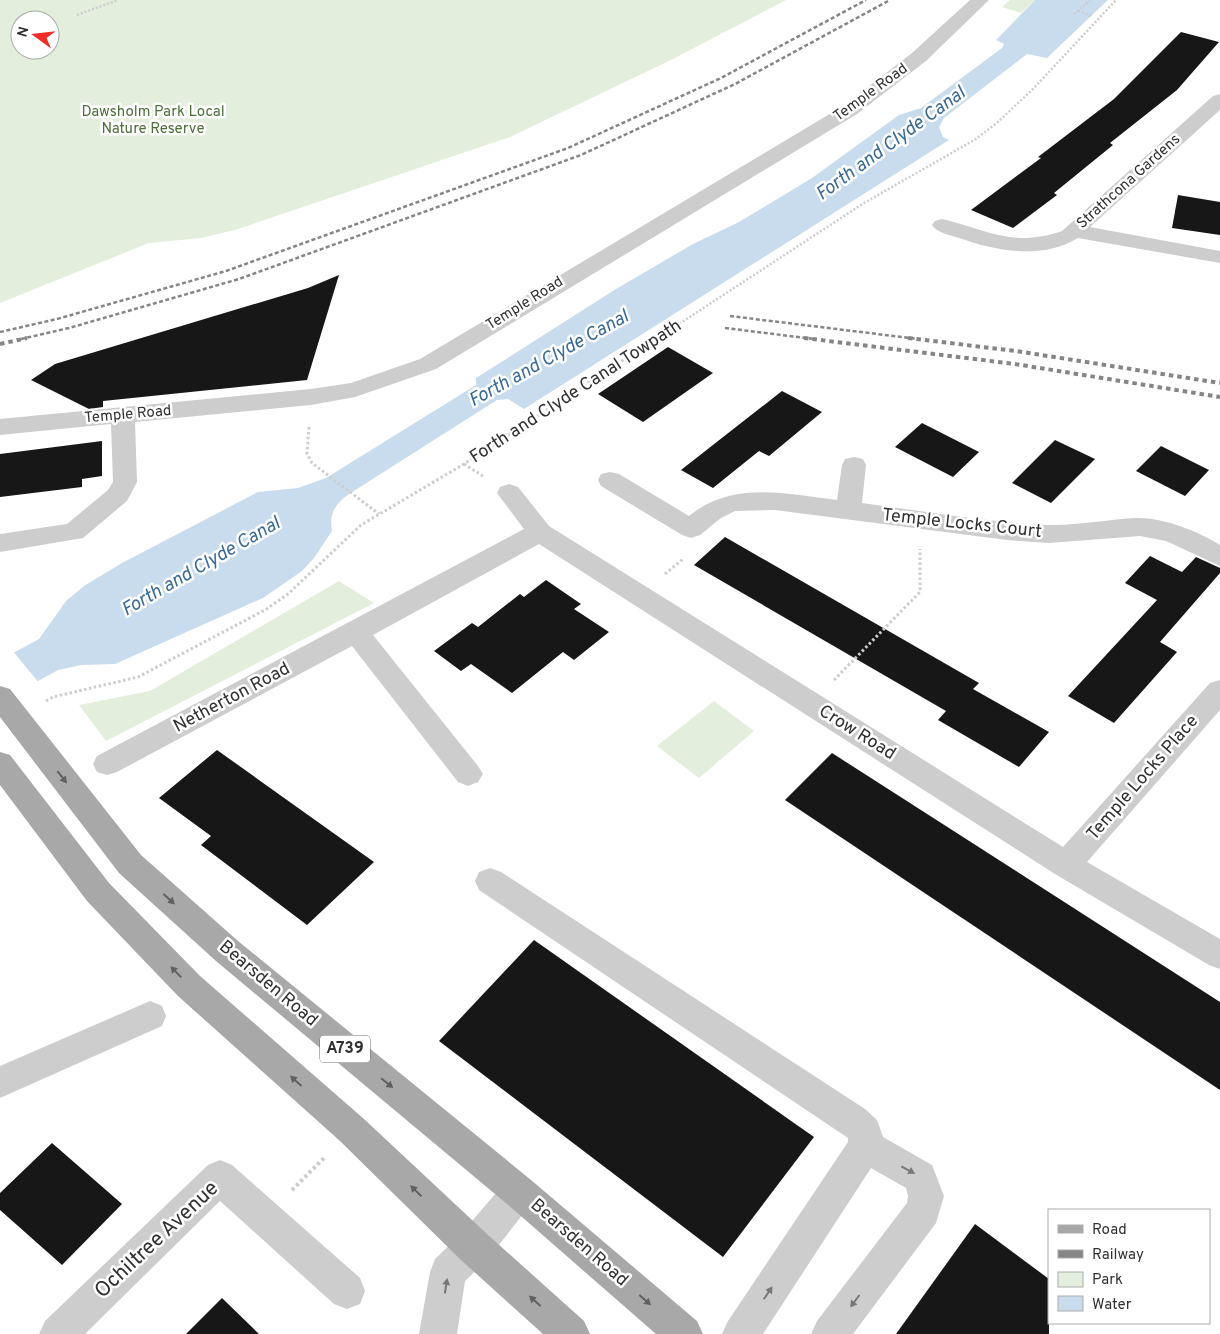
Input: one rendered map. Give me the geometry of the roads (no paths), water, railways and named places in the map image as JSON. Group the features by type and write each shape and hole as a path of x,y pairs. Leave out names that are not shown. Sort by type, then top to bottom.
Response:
{"main road":[{"name":"Bearsden Road","path":"0,697 130,864 227,951 519,1192 684,1334"},
{"path":"0,763 98,892 189,986 352,1130 474,1247 571,1334"}],"street":[{"name":"Temple Road","path":"0,427 311,397 355,390 428,364 850,110 919,57 980,0"},
{"name":"Strathcona Gardens","path":"942,224 994,243 1012,246 1061,238 1074,231 1220,100"},
{"path":"1074,231 1220,257"},
{"path":"0,543 74,532 86,524 118,495 125,482 123,416"},
{"path":"848,511 854,465"},
{"name":"Temple Locks Court","path":"610,480 691,529 710,512 733,500 775,501 1049,534 1140,527 1171,533 1201,545 1220,557"},
{"name":"Crow Road","path":"509,493 540,532 1066,865 1220,955"},
{"name":"Netherton Road","path":"107,764 540,532"},
{"path":"356,632 468,774"},
{"name":"Temple Locks Place","path":"1066,865 1220,691"},
{"path":"490,882 853,1120 865,1131 866,1146 741,1334"},
{"path":"0,1082 150,1016"},
{"path":"830,1334 923,1211 926,1196 920,1177 866,1146"},
{"name":"Ochiltree Avenue","path":"58,1334 220,1177 347,1291"},
{"path":"438,1334 448,1272 474,1247 519,1192"}],"water":[{"name":"Forth and Clyde Canal","path":"1035,0 1108,0 1047,58 1027,54 944,118 939,127 943,137 949,140 524,409 508,399 497,400 349,494 336,506 331,520 332,531 314,558 302,571 263,598 115,664 81,665 58,670 0,702 0,660 39,639 66,601 84,586 122,563 258,492 298,488 326,478 476,385 476,378 616,289 693,244 739,222 812,178 899,115 921,108 1002,48 1004,44 996,40"}],"railway":[{"path":"0,332 57,319 226,271 568,148 721,78 866,0"},
{"path":"21,339 69,328 239,279 581,155 735,84 890,0"},
{"path":"730,316 918,339"},
{"path":"725,328 814,339"},
{"path":"0,344 27,338"},
{"path":"804,338 1015,364 1220,397"},
{"path":"908,338 1016,351 1220,383"}],"park label":[{"name":"Dawsholm Park Local Nature Reserve","path":"153,120"}]}
